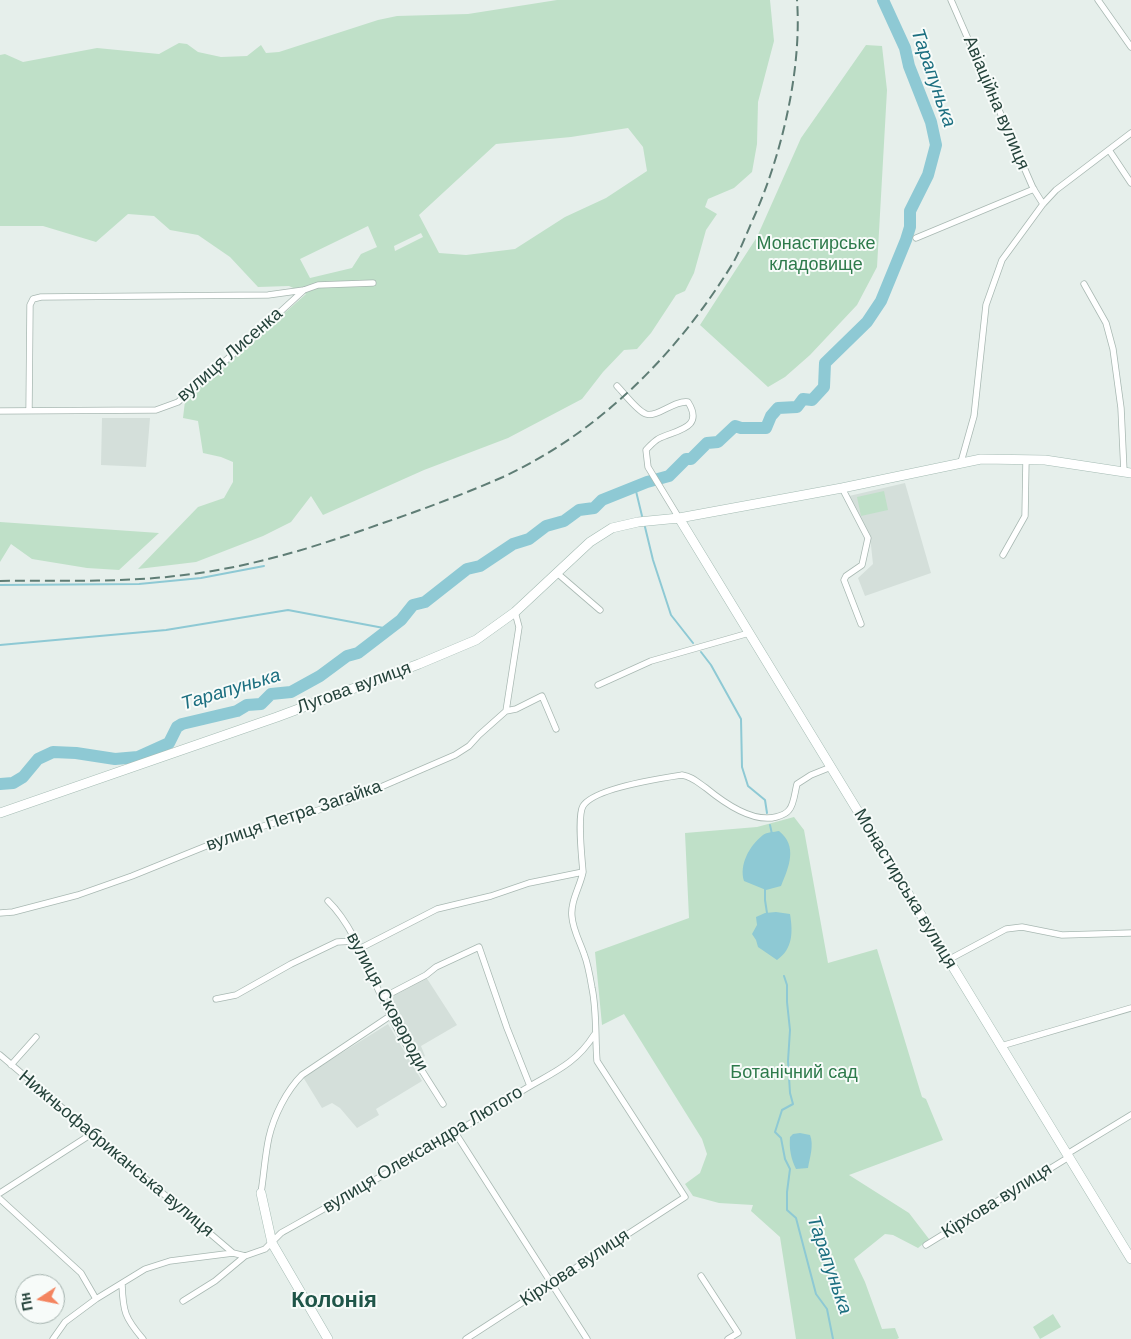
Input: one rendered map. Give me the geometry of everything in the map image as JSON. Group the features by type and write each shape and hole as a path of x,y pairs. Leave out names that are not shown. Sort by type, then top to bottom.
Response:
{"street":[{"name":"Авіаційна вулиця","path":"951,0 1034,189 1043,204"},
{"path":"1098,0 1131,48"},
{"path":"961,462 974,416 986,305 1002,260 1043,204 1056,190 1131,133"},
{"path":"1109,150 1131,183"},
{"path":"916,238 1034,189"},
{"path":"29,411 30,306 33,299 41,297 268,295 304,290 318,285 373,283"},
{"path":"1084,284 1108,326 1113,349 1128,472"},
{"name":"вулиця Лисенка","path":"0,411 156,410 173,404 178,402 304,290"},
{"path":"617,386 647,414 654,414 684,402 688,402 692,408 694,415 692,422 688,426 656,440 646,450 648,467 678,518"},
{"name":"Лугова вулиця","path":"0,813 277,717 419,664 476,640 515,612 590,542 612,528 842,488 981,458 1045,460 1128,472"},
{"path":"1003,555 1025,516 1026,460"},
{"path":"842,488 868,538 862,565 846,576 844,580 861,624"},
{"name":"Монастирська вулиця","path":"678,518 1131,1259"},
{"path":"557,573 600,610"},
{"path":"515,612 519,627 506,711 516,709 542,696 556,729"},
{"path":"598,685 651,661 749,633"},
{"name":"вулиця Петра Загайка","path":"0,913 13,912 78,895 132,876 236,834 346,802 455,755 469,746 506,711"},
{"path":"594,1035 596,1018 592,989 584,955 575,933 571,916 582,872 582,808 588,801 613,789 682,775 693,777 706,788 743,812 757,818 770,819 790,810 797,784 811,775 831,767"},
{"path":"359,949 437,910 491,896 529,883 582,872"},
{"name":"вулиця Сковороди","path":"328,901 338,910 359,949 390,1016 443,1104"},
{"path":"948,960 1006,928 1022,927 1062,935 1131,933"},
{"path":"216,999 236,995 291,964 337,942 355,941"},
{"path":"382,998 426,975 436,967 479,947 507,1028 530,1086"},
{"path":"1001,1046 1131,1008"},
{"path":"328,1339 272,1243 262,1193 269,1137 281,1106 302,1075 390,1016"},
{"name":"вулиця Олександра Лютого","path":"183,1301 215,1281 245,1256 264,1249 281,1233 456,1134 574,1060 586,1049 594,1035"},
{"name":"Кірхова вулиця","path":"466,1339 685,1197 597,1061 594,1035"},
{"path":"11,1065 36,1037"},
{"name":"Нижньофабриканська вулиця","path":"1,1058 93,1133 233,1253"},
{"name":"Кірхова вулиця","path":"926,1245 1131,1115"},
{"path":"0,1193 93,1133"},
{"path":"456,1134 587,1339"},
{"path":"0,1198 82,1273 96,1300"},
{"path":"53,1339 65,1322 144,1269 161,1264 233,1253 245,1256"},
{"path":"701,1276 738,1333 728,1339"},
{"path":"122,1284 122,1305 126,1317 143,1339"}],"shaded area":[{"path":"102,418 150,418 146,467 101,465"},
{"path":"905,483 931,573 865,596 858,578 873,564 870,536 849,496"},
{"path":"426,977 457,1025 421,1046 425,1056 420,1059 386,998"},
{"path":"388,1024 422,1081 376,1109 379,1115 357,1128 340,1108 332,1103 322,1108 303,1077"}],"green space":[{"path":"557,0 770,0 774,41 758,102 757,144 752,172 734,188 708,199 705,207 717,214 706,230 694,273 685,291 676,295 651,333 637,349 624,350 603,372 582,399 508,438 424,470 323,515 311,496 291,522 263,536 196,562 138,569 198,507 224,498 233,482 233,462 203,453 198,421 183,418 185,401 306,294 289,286 258,287 230,257 198,235 170,230 154,216 128,214 96,242 43,226 0,226 0,55 5,54 23,62 97,48 159,54 179,43 187,44 198,52 221,57 247,56 261,45 266,53 279,52 378,20 397,16 468,14","holes":["628,128 643,147 647,171 606,198 565,217 515,249 466,255 439,253 419,215 496,144 571,137","368,226 377,247 361,254 352,268 310,278 300,259","421,233 423,237 395,251 394,246"]},
{"name":"Монастирське кладовище","path":"866,45 882,46 887,90 877,267 857,305 810,355 785,377 768,387 700,325 757,237 801,138"},
{"path":"884,491 888,510 861,516 857,497"},
{"path":"0,522 159,533 119,570 87,568 32,559 11,544 0,562"},
{"name":"Ботанічний сад","path":"794,817 804,830 828,963 877,949 922,1097 926,1099 943,1140 849,1175 909,1213 929,1239 918,1248 893,1235 885,1234 854,1259 865,1282 882,1329 895,1328 899,1338 897,1339 796,1339 780,1237 751,1211 753,1205 719,1203 693,1196 685,1184 700,1173 707,1154 702,1139 624,1014 602,1025 595,952 689,918 685,833 757,827"},
{"path":"1053,1314 1061,1327 1040,1339 1033,1327"}],"water":[{"path":"779,831 785,837 790,850 787,872 781,886 766,890 744,881 744,862 753,845 765,834"},
{"path":"765,913 790,914 791,927 789,945 777,960 758,947 752,934 757,925 756,917"},
{"path":"793,1134 810,1135 812,1143 808,1168 796,1169 791,1154 790,1137"}],"waterway":[{"name":"Тарапунька","path":"0,784 13,783 23,777 38,759 53,752 76,753 115,759 138,757 169,743 177,727 182,724 237,711 247,705 261,704 271,694 291,692 320,676 347,656 358,653 401,620 413,605 425,602 467,569 480,566 513,544 529,539 546,526 564,521 579,510 594,508 602,500 647,482 669,476 686,459 691,459 707,443 718,442 735,426 741,428 766,428 771,416 778,408 797,407 803,399 812,400 824,387 825,363 867,322 881,301 906,240 910,227 910,211 928,175 936,145 931,122 909,66 905,48 883,0"},
{"name":"Тарапунька","path":"635,487 642,516"},
{"name":"Тарапунька","path":"645,527 653,560 671,615 693,643"},
{"path":"0,585 139,584 201,578 264,566"},
{"name":"Тарапунька","path":"0,645 166,630 288,610 389,629"},
{"name":"Тарапунька","path":"701,652 711,665 741,719 742,767 748,786 765,800 767,813"},
{"name":"Тарапунька","path":"770,825 772,834"},
{"name":"Тарапунька","path":"765,888 767,913"},
{"name":"Тарапунька","path":"784,976 787,985 790,1030 788,1061 790,1093 793,1104 782,1110 775,1132 781,1138 785,1159 790,1169 787,1210 796,1218 816,1294 827,1309 833,1339"}],"railway":[{"path":"0,581 161,578 235,567 285,555 414,512 503,477 538,459 572,437 634,387 662,358 688,328 736,258 764,192 788,111 796,54 797,0"}],"district":[{"name":"Колонія","path":"334,1301"}]}
